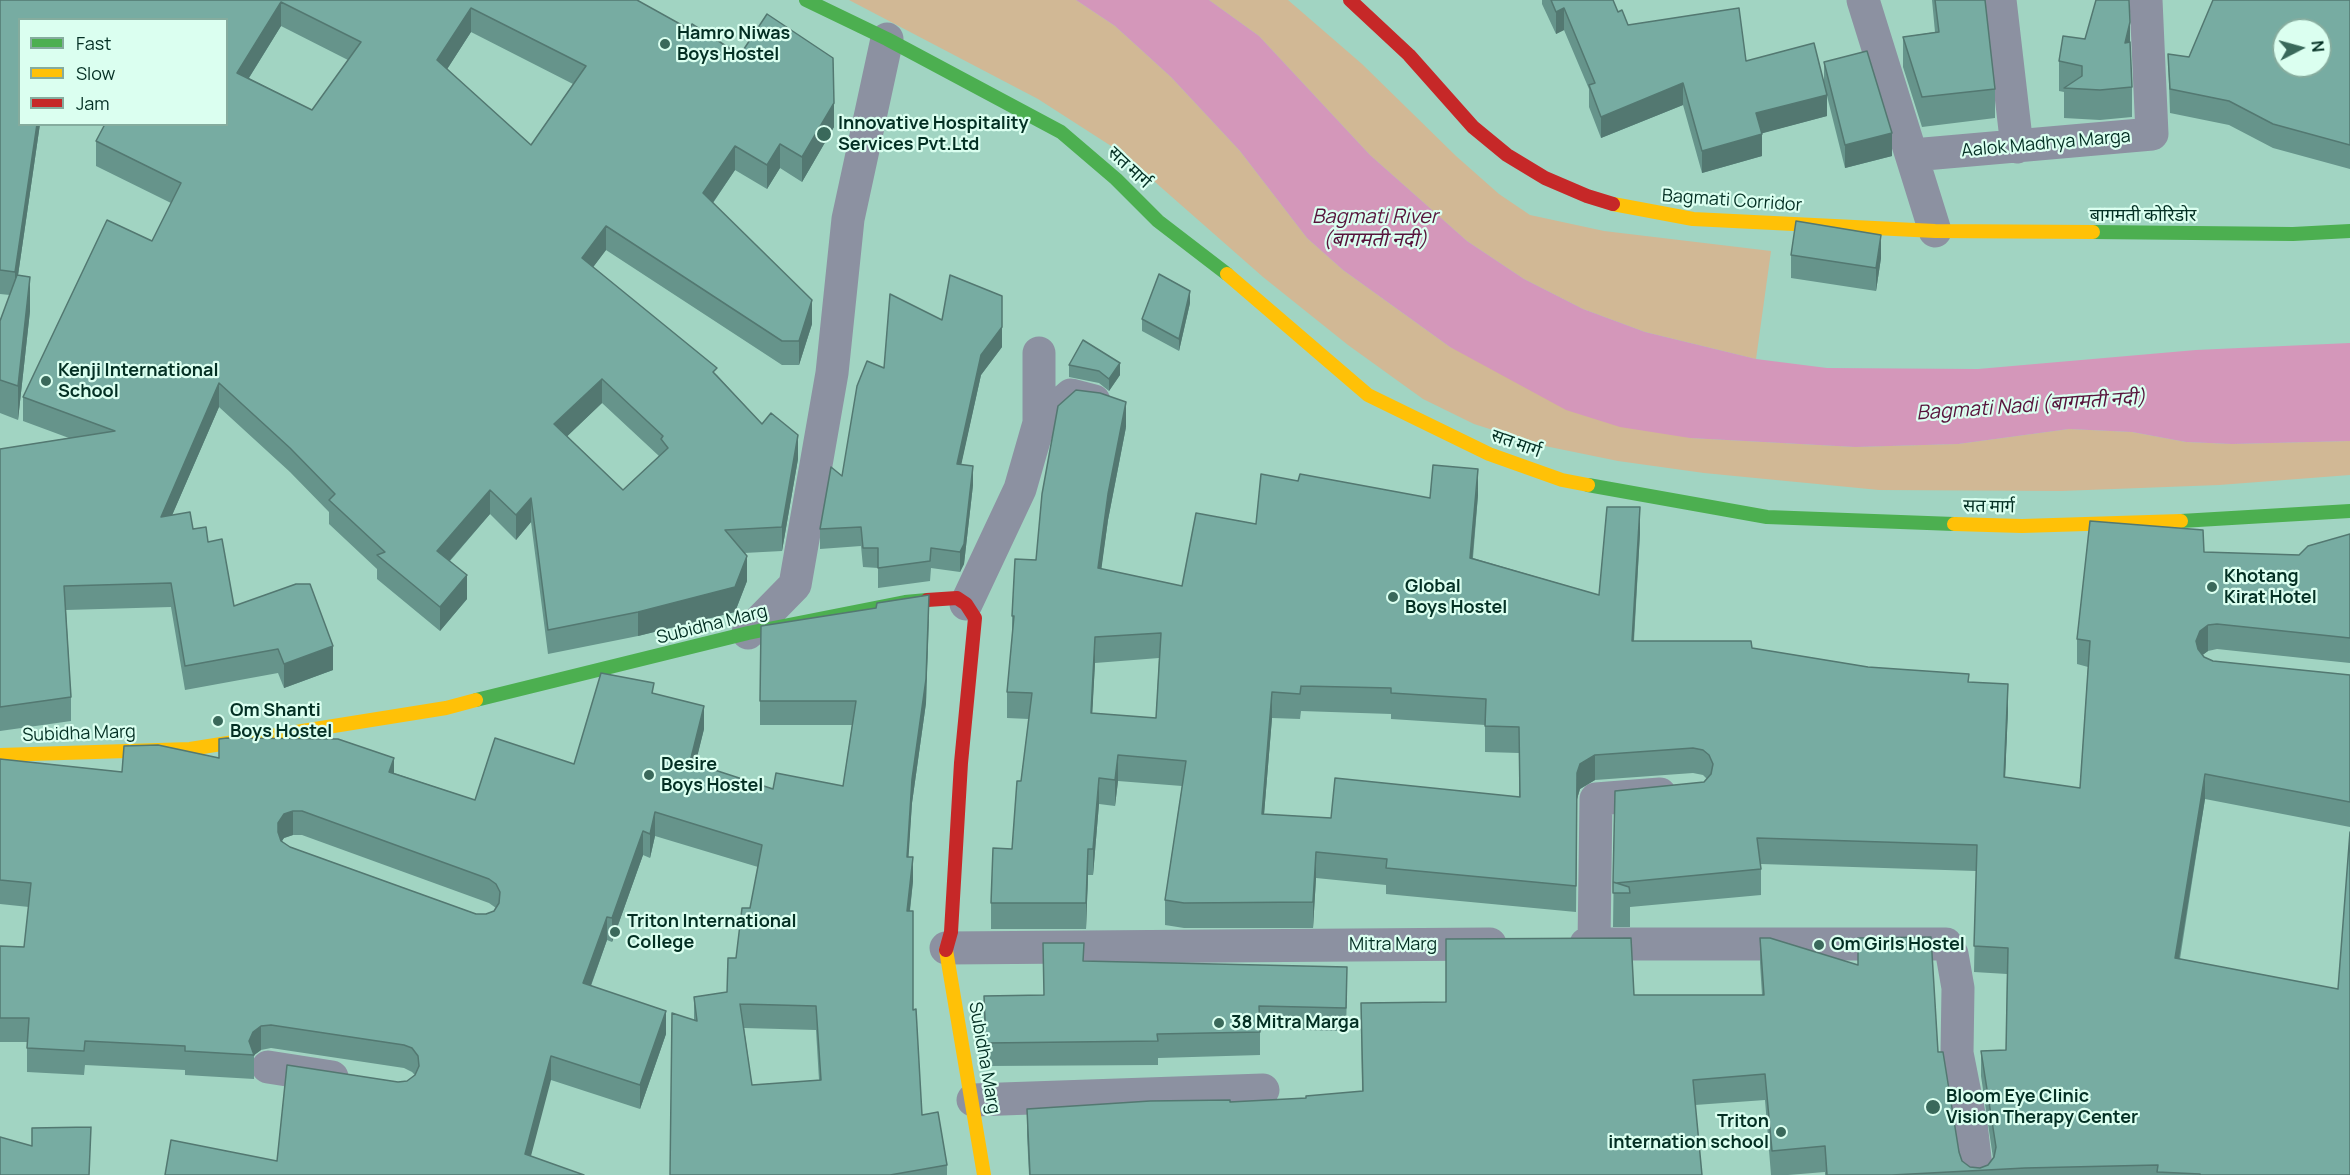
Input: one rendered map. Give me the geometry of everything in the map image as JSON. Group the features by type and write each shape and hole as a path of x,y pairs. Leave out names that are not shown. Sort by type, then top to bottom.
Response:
{"main road":[{"name":"सत मार्ग","path":"806,0 887,39 1061,132 1116,179 1158,221 1262,302 1368,395 1489,454 1562,480 1767,517 1846,522 2022,526 2185,521 2350,511"},
{"name":"Bagmati Corridor","path":"1350,0 1408,55 1489,142 1545,178 1587,196 1629,208 1693,219 1935,231"},
{"name":"बागमती कोरिडोर","path":"1935,231 2294,234 2350,231"},
{"name":"Subidha Marg","path":"0,755 190,749 446,708 748,633 905,602 957,598 966,604 975,618 961,763 951,932 946,948 984,1175"}],"street":[{"path":"1863,0 1878,55 1913,155 1935,231"},
{"path":"2000,0 2017,147"},
{"name":"Aalok Madhya Marga","path":"1913,155 2152,134 2146,0"},
{"path":"748,633 795,585 832,373 848,219 887,39"},
{"path":"966,604 1020,489 1039,423 1039,353"},
{"path":"1039,423 1071,394 1094,401"},
{"path":"1594,944 1596,799 1694,792"},
{"name":"Mitra Marg","path":"946,948 1523,944"},
{"path":"1558,944 1946,944 1952,954 1958,988 1958,1053 1971,1124 1977,1175"},
{"path":"268,1067 357,1081"},
{"path":"973,1100 1263,1090"}],"shaded area":[{"path":"849,0 1076,0 1115,26 1171,77 1240,151 1307,238 1343,270 1450,347 1690,438 1855,447 1958,444 2069,429 2132,432 2186,442 2232,444 2350,441 2350,475 2219,485 2061,491 1879,490 1704,473 1618,461 1540,445 1474,424 1423,399 1348,345 1263,277 1122,153 1038,99"},
{"path":"1209,0 1288,0 1362,64 1456,156 1499,194 1530,215 1604,231 1771,251 1756,359 1645,332 1583,309 1524,279 1467,241 1370,155 1259,36"}],"water":[{"name":"Bagmati River (बागमती नदी)","path":"1076,0 1209,0 1259,36 1370,155 1467,241 1524,279 1583,309 1645,332 1756,359 1827,368 1978,369 2196,350 2350,343 2350,441 2232,444 2186,442 2132,432 2069,429 1958,444 1855,447 1690,438 1620,427 1566,410 1450,347 1343,270 1307,238 1240,151 1171,77 1115,26"}],"building":[{"path":"0,0 637,0 689,29 692,24 740,55 767,14 833,58 834,103 802,157 780,144 767,165 735,146 703,193 812,300 799,341 782,341 606,226 582,258 717,368 713,372 762,424 771,413 798,435 782,527 725,530 747,556 735,587 638,612 548,630 531,498 516,515 490,490 437,551 467,575 440,607 377,555 385,552 329,500 335,494 290,448 219,383 161,517 190,512 193,529 206,527 208,542 222,539 234,606 296,584 310,584 333,646 284,664 278,649 185,666 171,583 64,586 71,697 0,707 0,449 115,431 23,397 107,220 152,241 181,183 96,141 104,126 228,126 228,18 18,18 18,126 37,126 15,272 0,270","holes":["281,2 361,42 312,110 237,73","471,8 586,66 531,145 437,60","602,379 663,436 661,439 668,448 623,490 554,424"]},
{"path":"1551,0 1613,0 1618,12 1622,10 1628,25 1739,8 1746,61 1814,43 1827,95 1756,113 1762,134 1702,151 1683,83 1601,117 1589,85 1595,83 1564,8 1556,12"},
{"path":"1935,0 1985,0 1995,89 1922,97 1903,37 1939,32"},
{"path":"2096,0 2129,0 2130,22 2125,43 2130,42 2132,87 2100,90 2064,88 2082,76 2082,66 2059,61 2063,36 2085,39"},
{"path":"2213,0 2350,0 2350,145 2273,124 2229,101 2170,89 2168,54 2189,57"},
{"path":"1867,51 1892,133 1845,145 1824,62"},
{"path":"1796,221 1881,235 1876,268 1791,255"},
{"path":"1159,274 1190,291 1179,339 1142,319"},
{"path":"17,275 30,277 18,386 0,380 0,321"},
{"path":"950,275 1002,296 1002,327 981,355 957,464 973,466 964,544 960,552 931,548 930,561 878,568 878,548 863,548 861,527 820,529 831,467 842,476 857,386 867,361 884,368 890,294 942,320"},
{"path":"1083,340 1120,363 1109,379 1099,371 1069,365"},
{"path":"1076,390 1100,393 1126,402 1108,494 1098,568 1182,586 1196,513 1256,524 1261,474 1298,481 1300,474 1430,498 1433,465 1478,469 1470,558 1599,595 1607,507 1640,507 1632,641 1751,641 1752,648 1868,667 1969,674 1968,682 2008,684 2004,777 2080,788 2090,641 2077,639 2090,521 2203,530 2204,552 2299,555 2308,546 2350,534 2350,638 2217,624 2208,625 2200,631 2196,641 2204,657 2213,661 2350,675 2350,802 2205,774 2175,958 2338,989 2350,832 2350,1175 2200,1175 2157,1172 2158,1165 2025,1168 1892,1175 1827,1175 1825,1146 1772,1151 1765,1074 1693,1080 1702,1175 1030,1175 1027,1109 1150,1101 1230,1100 1230,1102 1306,1098 1306,1096 1363,1091 1361,1003 1446,1002 1446,939 1631,938 1634,995 1764,995 1760,938 1770,938 1858,965 1858,938 1931,937 1938,1052 1943,1052 1959,1152 1962,1161 1970,1167 1980,1168 1988,1165 1994,1157 1996,1147 1981,1051 2006,1050 2008,948 1974,946 1977,845 1757,838 1761,869 1613,882 1615,791 1704,782 1711,774 1713,764 1709,755 1703,750 1693,748 1595,755 1580,764 1577,773 1576,886 1386,868 1387,859 1316,852 1313,902 1184,903 1165,900 1186,761 1118,755 1115,780 1099,778 1093,849 1088,849 1086,903 991,903 993,848 1012,849 1017,781 1021,781 1032,693 1007,692 1014,616 1012,616 1015,559 1036,560 1042,494 1058,406","holes":["1161,633 1156,718 1091,713 1095,637","1301,686 1391,688 1391,693 1486,699 1485,726 1519,727 1520,797 1335,778 1331,818 1262,814 1272,692 1300,694"]},
{"path":"929,595 926,679 912,779 907,857 913,857 907,911 913,911 913,1010 916,1009 922,1115 938,1112 947,1165 890,1175 670,1175 672,1013 697,1021 694,997 727,992 728,958 736,958 742,908 750,908 762,845 655,812 650,834 643,831 612,918 607,917 583,983 666,1011 640,1085 551,1056 525,1154 584,1175 165,1175 171,1140 277,1161 287,1065 398,1082 407,1081 415,1075 419,1066 418,1056 412,1048 404,1045 271,1025 261,1026 253,1032 249,1041 254,1055 185,1051 185,1046 85,1041 84,1051 27,1048 29,1018 0,1018 0,946 24,947 31,883 0,880 0,759 122,772 124,746 158,745 219,758 219,739 338,739 394,758 389,772 475,800 495,738 574,764 601,673 654,683 652,693 704,706 690,762 773,789 776,773 843,786 856,701 760,701 761,626 876,608 877,603","holes":["302,811 489,879 496,884 500,892 499,903 494,911 476,914 290,847 281,841 278,823 284,814","740,1004 816,1006 821,1080 752,1085"]},
{"path":"1613,882 1629,887 1630,893 1613,893"},
{"path":"1043,943 1084,943 1083,961 1347,967 1346,1008 1259,1006 1260,1032 1157,1034 1158,1041 986,1043 984,996 1044,995"},
{"path":"91,1127 89,1175 0,1175 0,1137 32,1146 32,1128"}],"traffic: fast":[{"path":"806,0 887,39 1061,132 1116,179 1158,221 1227,274"},
{"path":"2093,232 2293,234 2350,231"},
{"path":"1588,485 1767,517 1954,524"},
{"path":"2181,521 2350,511"},
{"path":"476,700 748,633 905,602 927,600"}],"traffic: slow":[{"path":"1613,204 1693,219 1935,231 2093,232"},
{"path":"1227,274 1368,395 1489,454 1562,480 1588,485"},
{"path":"1954,524 2022,526 2181,521"},
{"path":"0,755 190,749 446,708 476,700"},
{"path":"946,950 984,1175"}],"traffic: jam":[{"path":"1350,0 1409,55 1473,127 1507,155 1545,178 1587,196 1613,204"},
{"path":"927,600 957,598 966,604 975,618 961,763 951,932 946,950"}],"place":[{"name":"Hamro Niwas Boys Hostel","path":"665,44"},
{"name":"Innovative Hospitality Services Pvt.Ltd","path":"824,134"},
{"name":"Kenji International School","path":"46,381"},
{"name":"Khotang Kirat Hotel","path":"2212,587"},
{"name":"Global Boys Hostel","path":"1393,597"},
{"name":"Om Shanti Boys Hostel","path":"218,721"},
{"name":"Desire Boys Hostel","path":"649,775"},
{"name":"Triton International College","path":"615,932"},
{"name":"Om Girls Hostel","path":"1819,945"},
{"name":"38 Mitra Marga","path":"1219,1023"},
{"name":"Bloom Eye Clinic Vision Therapy Center","path":"1933,1107"},
{"name":"Triton internation school","path":"1781,1132"}],"water label":[{"name":"Bagmati Nadi (बागमती नदी)","path":"2031,406"}]}
